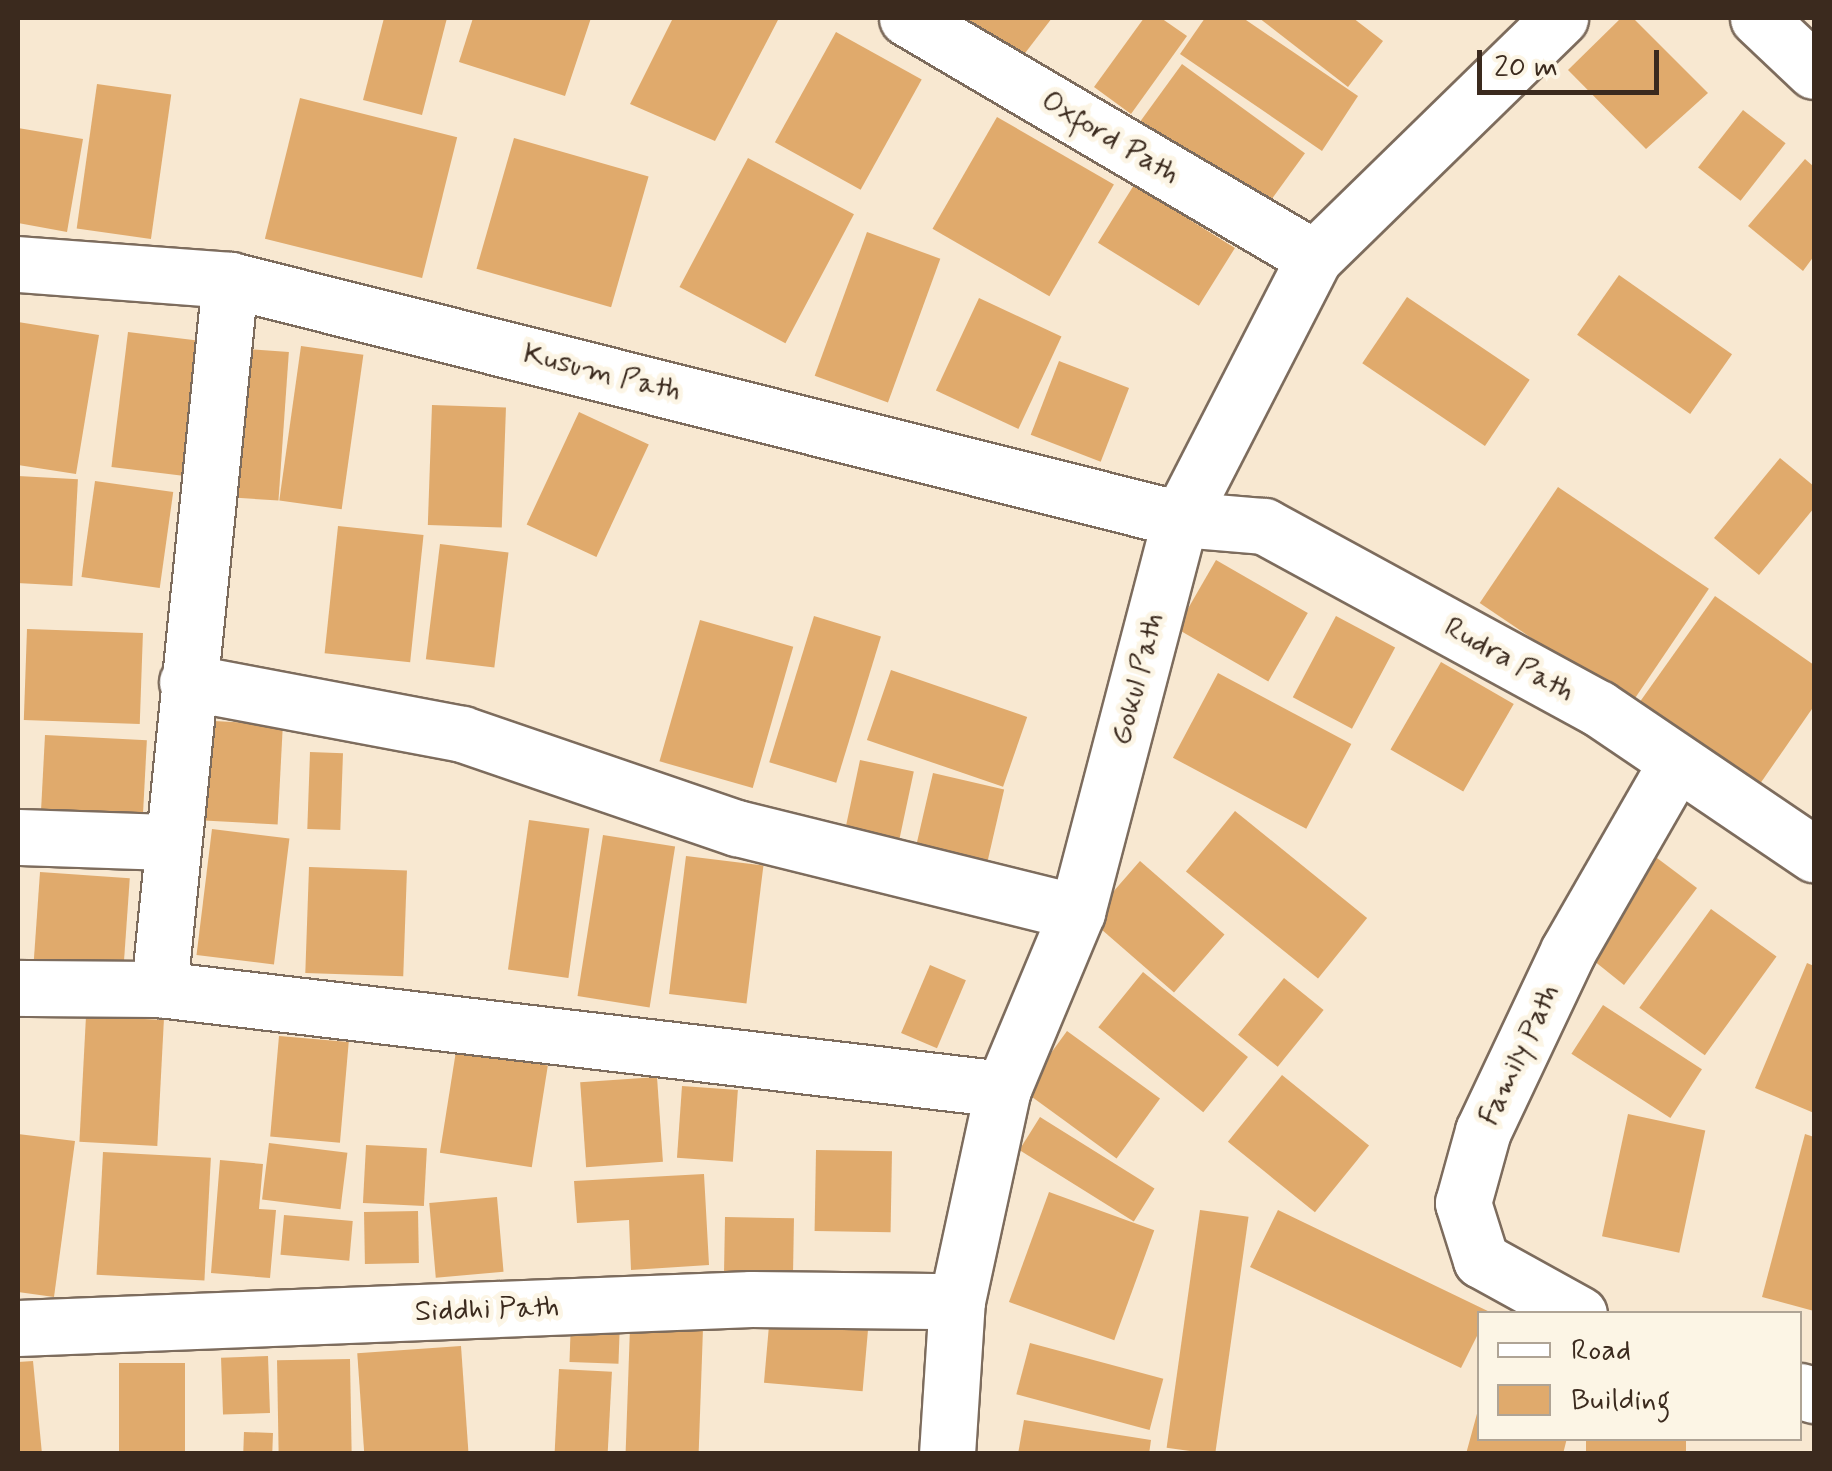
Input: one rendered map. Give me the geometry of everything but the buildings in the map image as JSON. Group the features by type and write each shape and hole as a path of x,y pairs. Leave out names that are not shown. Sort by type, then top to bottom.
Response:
{"street":[{"name":"Oxford Path","path":"907,18 1314,258"},
{"name":"Gokul Path","path":"946,1454 956,1301 1002,1088 1077,912 1180,518 1314,258 1560,18"},
{"path":"1758,18 1814,71"},
{"name":"Kusum Path","path":"18,264 230,280 1180,518"},
{"path":"159,988 170,842 230,280"},
{"name":"Rudra Path","path":"1180,518 1264,526 1598,708 1814,854"},
{"path":"187,682 462,734 737,828 1077,912"},
{"name":"Family Path","path":"1574,1311 1481,1260 1463,1203 1483,1131 1568,950 1676,763"},
{"path":"18,837 170,842"},
{"path":"18,988 159,988 1002,1088"},
{"name":"Siddhi Path","path":"18,1328 751,1299 956,1301"}]}
